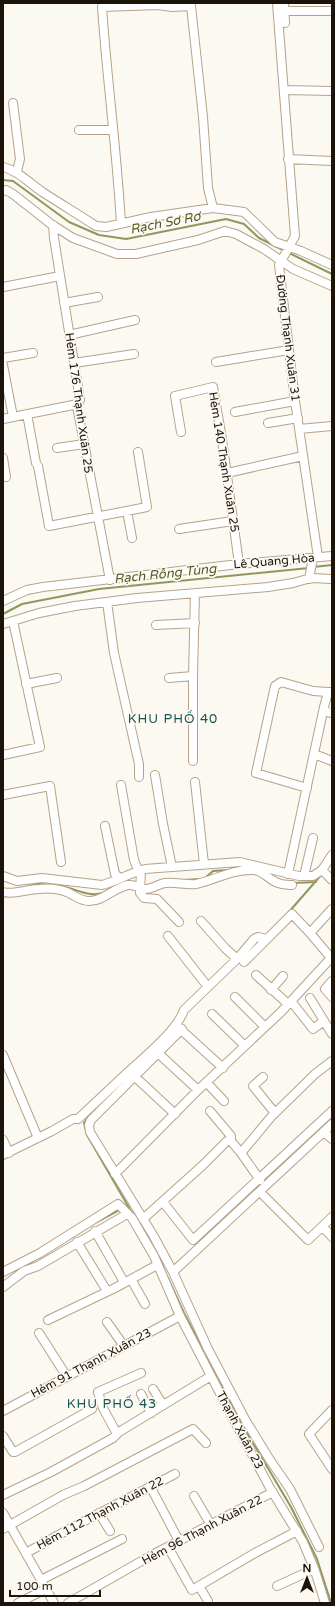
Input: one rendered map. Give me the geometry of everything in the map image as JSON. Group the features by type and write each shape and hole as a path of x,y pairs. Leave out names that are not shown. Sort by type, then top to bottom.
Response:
{"street":[{"name":"Đường Thạnh Xuân 31","path":"277,3 295,236 279,265 303,456 314,559 309,576"},
{"path":"120,224 119,184 105,62 102,7 158,5 172,7 191,6 203,117 208,188 213,208"},
{"path":"285,23 284,7 332,11"},
{"path":"284,90 332,91"},
{"path":"13,103 20,159 17,171"},
{"path":"79,130 113,130"},
{"path":"288,159 332,160"},
{"path":"3,167 17,171 27,181 44,193 96,226 106,227 151,217 213,208 244,212 275,242 332,265"},
{"path":"3,191 6,190 13,194 53,225 73,238 98,248 124,254 136,254 198,240 225,231 236,234 264,249 293,269 332,286"},
{"name":"Hẻm 176 Thạnh Xuân 25","path":"53,225 80,400 77,406 110,580"},
{"path":"3,287 60,276"},
{"path":"64,303 98,297"},
{"path":"69,335 135,320"},
{"path":"216,362 289,350"},
{"path":"3,358 33,353"},
{"path":"74,363 134,354"},
{"path":"3,365 13,417"},
{"name":"Hẻm 140 Thạnh Xuân 25","path":"181,432 175,396 214,387 239,564"},
{"path":"236,412 295,401"},
{"path":"3,419 78,404"},
{"path":"27,414 49,526 147,507 138,452"},
{"path":"268,424 298,418"},
{"path":"299,430 332,426"},
{"path":"57,448 84,444"},
{"path":"227,473 303,456"},
{"path":"3,458 6,476"},
{"path":"127,511 132,538"},
{"path":"179,529 233,521"},
{"name":"Lê Quang Hòa","path":"3,601 32,589 44,587 239,564 314,559 332,556"},
{"path":"3,624 13,620 69,607 137,598 268,587 293,583 309,576 332,579"},
{"path":"193,761 195,593"},
{"path":"107,602 114,653 139,764 139,777"},
{"path":"3,755 40,747 13,620"},
{"path":"156,625 195,622"},
{"path":"169,678 193,676"},
{"path":"26,684 57,678"},
{"path":"288,874 307,788 323,711 330,692 313,690 281,682 275,686 256,773 307,788"},
{"path":"323,711 332,713"},
{"path":"314,754 332,761"},
{"path":"155,774 162,824 172,867"},
{"path":"195,782 204,864"},
{"path":"121,785 134,860 140,872 140,893 144,898 156,899 179,922"},
{"path":"3,795 50,786 61,862"},
{"path":"105,826 115,874 120,878"},
{"path":"304,876 313,838"},
{"path":"3,876 17,881 42,878 102,885 140,872 172,867 240,862 288,874 314,876 326,875 332,855"},
{"path":"3,892 55,889 81,899 91,901 105,897 128,885 154,888 163,884 193,884 208,881 230,872 254,870 279,884 292,885"},
{"path":"310,933 332,909"},
{"path":"3,1140 6,1154 73,1119 78,1119 132,1074 159,1054 179,1027 184,1010 208,987 241,960 254,939 263,938 292,914 331,958 265,1027 198,1090 115,1174"},
{"path":"201,921 225,948 241,960"},
{"path":"168,936 208,987"},
{"path":"256,975 271,990 290,1002 313,1029 324,1021"},
{"path":"271,990 283,976"},
{"path":"332,981 325,989 332,997"},
{"path":"235,997 265,1027"},
{"path":"310,998 332,1034"},
{"path":"212,1014 245,1046"},
{"path":"179,1027 223,1068"},
{"path":"179,1027 154,1049 91,1120 89,1125 90,1132 143,1219 173,1272 208,1349 246,1421 290,1489 319,1547"},
{"path":"159,1054 198,1090"},
{"path":"3,1055 38,1138"},
{"path":"241,1153 275,1113 315,1074 332,1061"},
{"path":"132,1074 175,1114"},
{"path":"263,1077 252,1086 275,1113"},
{"path":"206,1084 224,1101"},
{"path":"210,1111 231,1136 231,1141 260,1180"},
{"path":"163,1202 193,1240 260,1180 332,1111"},
{"path":"173,1272 332,1124"},
{"path":"324,1132 332,1140"},
{"path":"143,1219 227,1141 231,1141"},
{"path":"260,1192 308,1240 332,1218"},
{"name":"Thạnh Xuân 23","path":"3,1272 40,1253 118,1204 132,1218 154,1256 180,1316 211,1376 273,1492 303,1542 325,1603"},
{"path":"3,1287 24,1271 38,1266 95,1231 127,1214"},
{"path":"323,1227 332,1237"},
{"path":"95,1231 145,1304"},
{"path":"77,1242 107,1291"},
{"path":"48,1320 128,1281 157,1265"},
{"name":"Hẻm 91 Thạnh Xuân 23","path":"3,1411 180,1316"},
{"path":"107,1322 124,1346"},
{"path":"39,1333 67,1377"},
{"path":"117,1434 103,1408 98,1392 140,1373"},
{"path":"3,1495 51,1472 113,1438 117,1434 211,1376"},
{"path":"153,1389 163,1405"},
{"path":"141,1394 151,1413"},
{"path":"3,1436 11,1450 15,1452 92,1409"},
{"path":"332,1410 309,1434 332,1469"},
{"path":"7,1527 63,1495 84,1486 193,1429 206,1443"},
{"name":"Hẻm 112 Thạnh Xuân 22","path":"26,1553 174,1474"},
{"path":"150,1486 179,1542"},
{"name":"Hẻm 96 Thạnh Xuân 22","path":"68,1603 168,1547 273,1492"},
{"path":"194,1496 211,1525"},
{"path":"3,1513 7,1527 26,1553 54,1603"},
{"path":"99,1513 110,1531"},
{"path":"196,1588 255,1553 297,1532"},
{"path":"41,1580 122,1539"},
{"path":"168,1547 196,1588 208,1601"},
{"path":"277,1586 314,1569"},
{"path":"18,1603 46,1589"}],"waterway":[{"name":"Rạch Sơ Rơ","path":"3,180 13,181 69,222 99,235 126,239 226,219 244,224 259,238 285,251"},
{"name":"Rạch Sơ Rơ","path":"289,253 332,274"},
{"name":"Rạch Rỗng Tùng","path":"313,567 332,565"},
{"name":"Rạch Rỗng Tùng","path":"3,614 22,604 99,589 309,568"},
{"path":"204,879 213,871 229,870"},
{"path":"288,913 322,874"},
{"path":"184,880 200,879"},
{"path":"3,880 10,882"},
{"path":"293,883 316,882"},
{"path":"27,883 50,885"},
{"path":"65,887 88,894 103,893"},
{"path":"248,952 261,940"},
{"path":"89,1117 84,1123 87,1135 132,1213"},
{"path":"93,1224 121,1209"},
{"path":"167,1276 184,1313 240,1421 291,1507 317,1559 331,1603"}],"district":[{"name":"KHU PHỐ 40","path":"173,718"},
{"name":"KHU PHỐ 43","path":"112,1403"}]}
